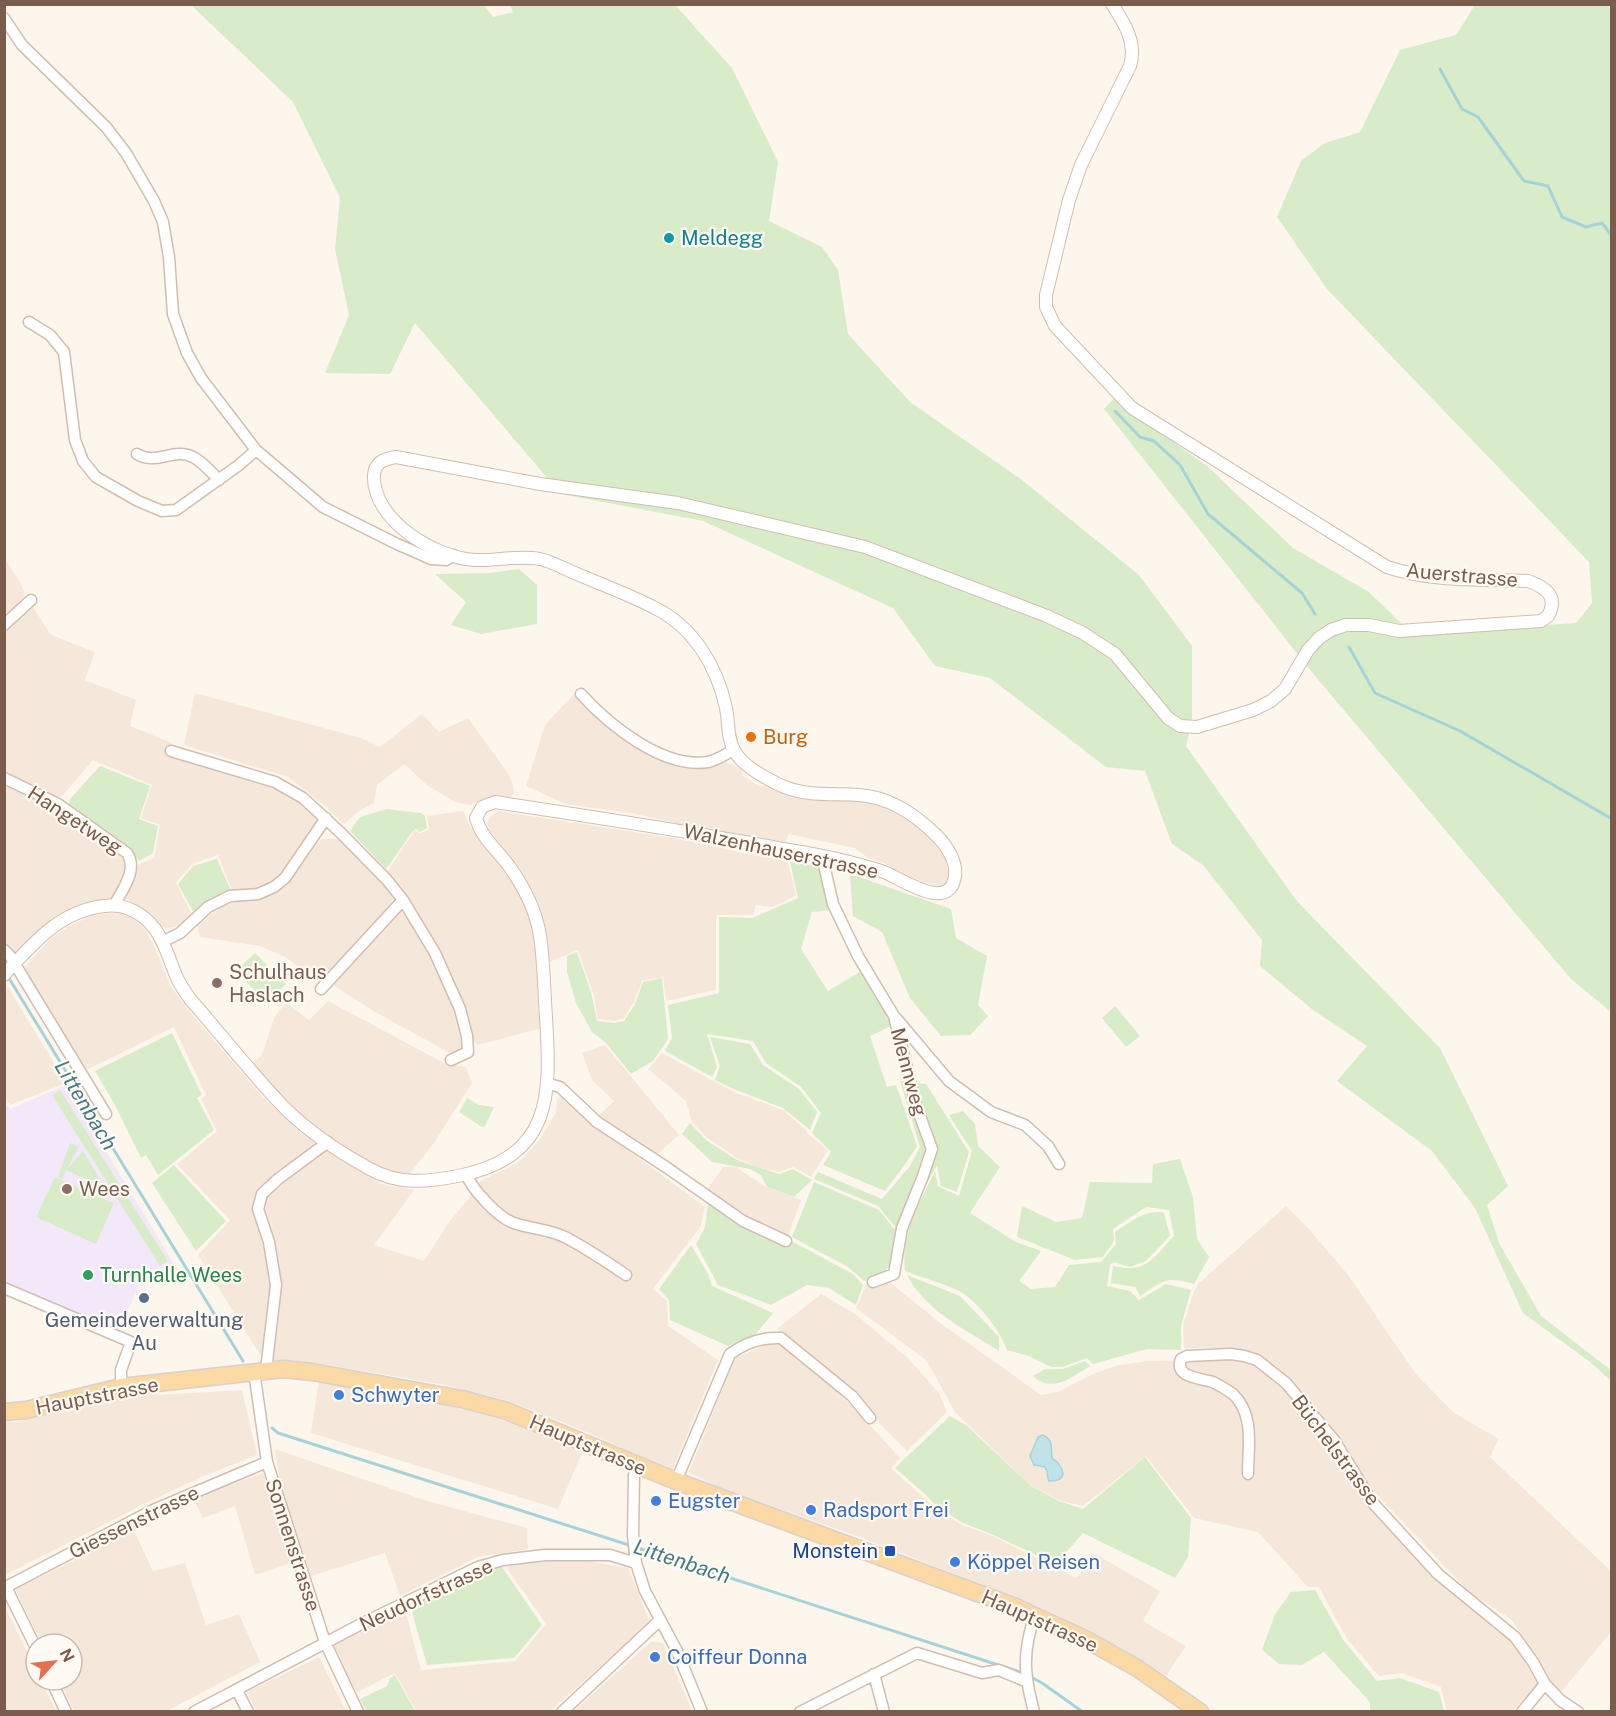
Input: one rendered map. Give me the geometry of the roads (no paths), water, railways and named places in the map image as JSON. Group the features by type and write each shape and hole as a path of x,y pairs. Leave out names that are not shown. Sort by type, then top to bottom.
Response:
{"main road":[{"name":"Hauptstrasse","path":"4,1412 26,1410 121,1387 283,1369 312,1372 462,1399 507,1411 637,1466 1035,1615 1137,1668 1200,1712"}],"street":[{"name":"Auerstrasse","path":"454,555 431,547 403,530 389,515 377,496 374,484 374,470 381,460 396,457 540,484 678,503 865,547 1037,612 1083,633 1115,654 1168,718 1180,726 1197,727 1253,710 1271,701 1285,689 1308,650 1319,638 1331,630 1347,625 1369,625 1399,631 1541,621 1548,616 1552,610 1551,596 1542,585 1528,581 1428,577 1387,567 1132,408 1050,319 1046,307 1046,295 1069,200 1081,165 1130,66 1133,55 1126,27 1112,4"},
{"path":"4,18 22,45 106,127 126,153 163,222 169,256 173,314 187,353 201,378 256,450 323,507 431,559 446,561 454,555 472,560 541,559 656,608 686,629 707,656 718,680 733,750 720,758 707,762 663,756 616,728 600,715 581,694"},
{"path":"29,322 50,335 64,352 75,440 83,461 96,477 144,505 162,511 176,510 256,450"},
{"path":"137,454 150,459 176,453 192,456 219,480"},
{"path":"4,624 31,600"},
{"name":"Walzenhauserstrasse","path":"115,904 134,910 148,921 162,942 178,980 190,999 280,1103 306,1127 370,1169 387,1177 405,1182 466,1174 500,1163 516,1153 528,1141 538,1124 549,1084 542,948 538,924 524,889 509,866 484,836 478,824 476,818 482,807 495,802 670,828 825,857 887,873 917,889 930,893 944,891 950,887 955,876 954,862 943,842 906,810 884,799 859,795 832,796 807,793 782,786 752,768 733,750"},
{"path":"171,751 274,782 303,798 387,880 403,900 435,953 460,1008 467,1036 468,1052 451,1060"},
{"name":"Hangetweg","path":"4,778 58,804 127,852 132,867 115,904"},
{"path":"162,942 180,933 208,907 230,896 258,894 274,887 285,878 326,818"},
{"name":"Mennweg","path":"825,857 824,865 833,904 858,956 894,1016 916,1105 932,1149 924,1176 902,1228 894,1274 873,1282"},
{"path":"321,989 403,900"},
{"path":"10,969 34,942 62,919 79,911 115,904"},
{"path":"4,950 10,969 106,1114"},
{"path":"894,1016 949,1081 991,1112 1025,1125 1048,1146 1059,1164"},
{"path":"549,1084 560,1086 597,1122 743,1221 786,1241"},
{"name":"Sonnenstrasse","path":"328,1142 278,1179 262,1194 258,1209 269,1242 276,1285 260,1371 267,1462 325,1642 358,1712"},
{"path":"466,1174 470,1184 511,1223 559,1234 626,1275"},
{"path":"4,1288 131,1342 121,1371 121,1387"},
{"path":"676,1481 730,1354 740,1347 766,1337 781,1338 852,1396 870,1418"},
{"name":"Büchelstrasse","path":"1248,1474 1248,1420 1244,1409 1224,1388 1215,1383 1188,1376 1181,1370 1180,1359 1186,1356 1231,1354 1244,1356 1257,1360 1286,1383 1334,1440 1374,1503 1438,1574 1515,1637 1545,1684 1560,1700 1578,1712"},
{"name":"Giessenstrasse","path":"5,1587 153,1510 267,1462"},
{"path":"637,1466 634,1475 635,1560 645,1591 676,1651 702,1712"},
{"name":"Neudorfstrasse","path":"194,1712 325,1642 478,1567 503,1560 545,1555 610,1555 635,1560"},
{"path":"5,1587 28,1632"},
{"path":"1034,1712 1025,1681 1027,1637 1035,1615"},
{"path":"562,1712 660,1620"},
{"path":"800,1712 917,1653 982,1673 999,1670 1025,1681"},
{"path":"874,1674 884,1712"},
{"path":"1522,1712 1545,1684"},
{"path":"237,1690 248,1712"},
{"path":"57,1692 66,1712"}],"water":[{"path":"1042,1435 1050,1441 1052,1458 1062,1469 1062,1477 1055,1481 1049,1481 1045,1467 1034,1465 1030,1456 1038,1437"}],"waterway":[{"path":"1440,69 1462,109 1478,117 1524,181 1548,186 1562,217 1586,227 1602,223 1612,236"},
{"path":"1115,411 1140,437 1154,441 1180,465 1208,514 1302,593 1315,614"},
{"path":"1349,647 1375,693 1460,731 1612,819"},
{"name":"Littenbach","path":"7,975 243,1361"},
{"name":"Littenbach","path":"272,1428 278,1433 632,1546"},
{"name":"Littenbach","path":"638,1548 1023,1673"},
{"name":"Littenbach","path":"1029,1676 1083,1712"}],"place":[{"name":"Meldegg","path":"669,238"},
{"name":"Burg","path":"751,737"},
{"name":"Schulhaus Haslach","path":"217,983"},
{"name":"Wees","path":"67,1189"},
{"name":"Turnhalle Wees","path":"88,1275"},
{"name":"Gemeindeverwaltung Au","path":"144,1298"},
{"name":"Schwyter","path":"339,1395"},
{"name":"Eugster","path":"656,1501"},
{"name":"Radsport Frei","path":"811,1510"},
{"name":"Monstein","path":"890,1551"},
{"name":"Köppel Reisen","path":"955,1562"},
{"name":"Coiffeur Donna","path":"655,1657"}]}
